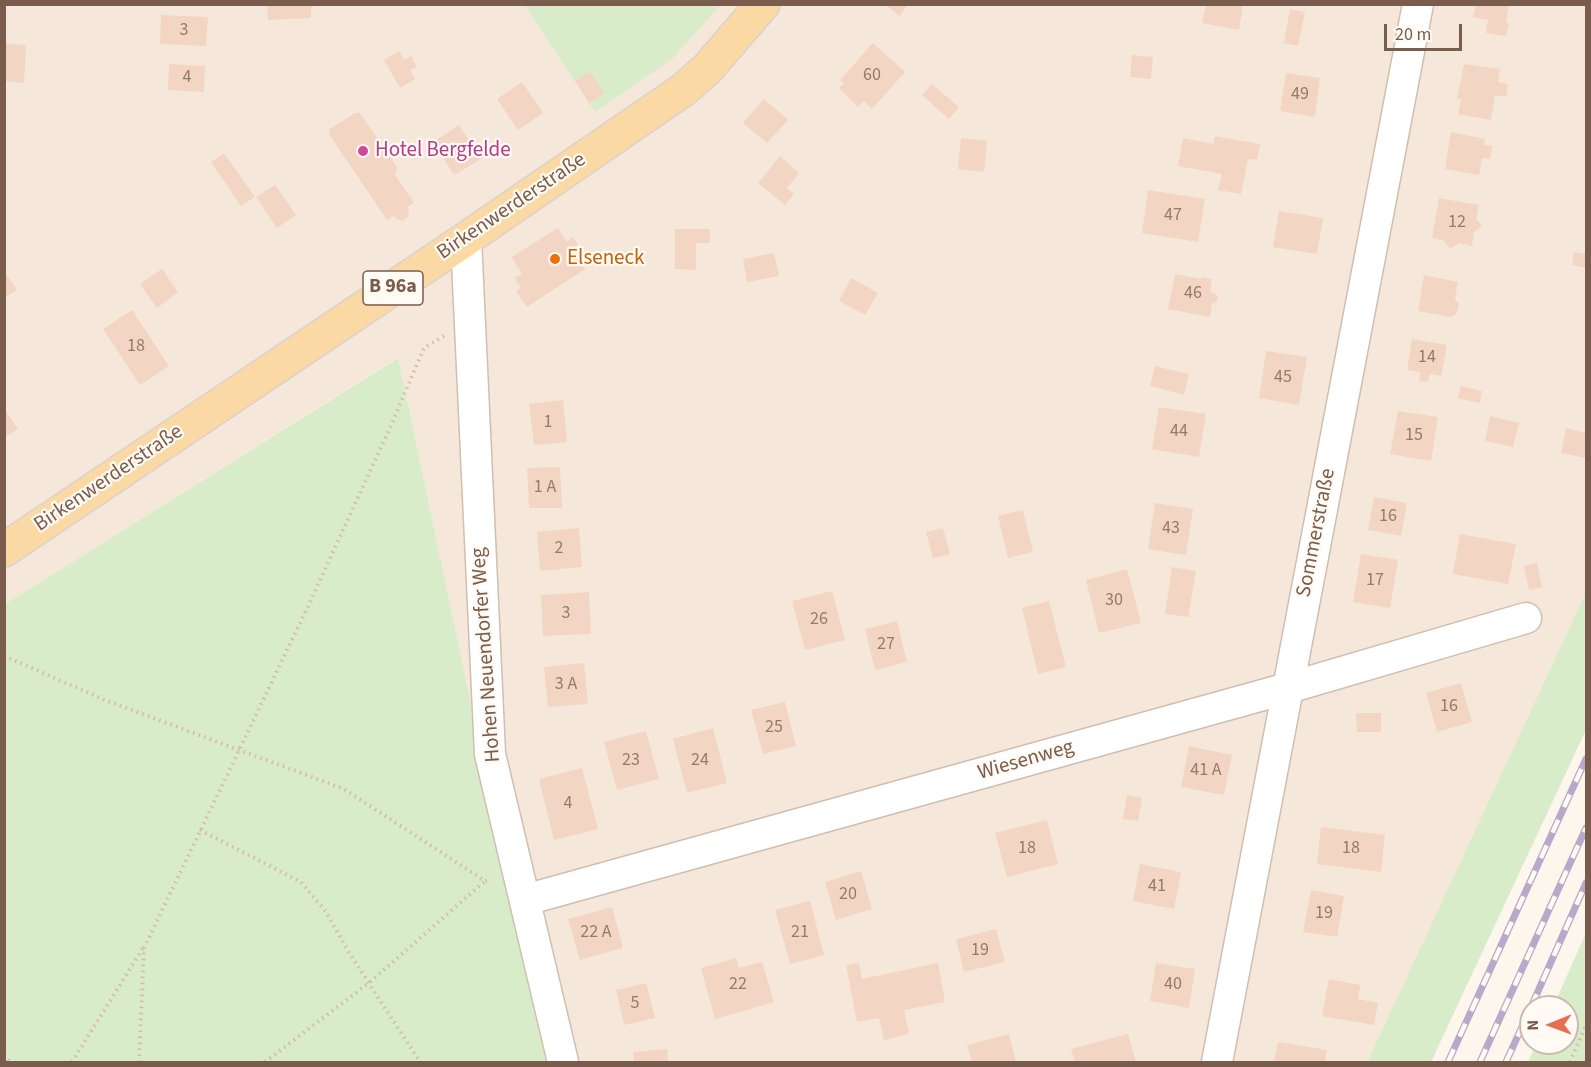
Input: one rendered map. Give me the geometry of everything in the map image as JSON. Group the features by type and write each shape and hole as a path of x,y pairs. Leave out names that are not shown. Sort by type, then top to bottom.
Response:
{"main road":[{"name":"Birkenwerderstraße","path":"4,550 683,90 707,69 763,4"}],"street":[{"name":"Sommerstraße","path":"1217,1062 1418,4"},
{"name":"Hohen Neuendorfer Weg","path":"466,239 490,754 563,1062"},
{"name":"Wiesenweg","path":"521,886 1288,688 1526,618"}],"path":[{"path":"72,1062 144,948 314,593 424,348 469,320"},
{"path":"4,656 105,700 344,789 485,881 521,886"},
{"path":"200,830 301,882 326,912 420,1062"},
{"path":"265,1062 370,982 485,881"},
{"path":"139,1062 144,948"},
{"path":"1570,1062 1587,1025"},
{"path":"4,1056 10,1062"}],"shaded area":[{"path":"5,5 1586,5 1586,592 1367,1062 546,1062 397,358 5,604"}],"green space":[{"path":"525,5 720,5 673,58 595,112"},
{"path":"398,358 546,1062 5,1062 5,604"},
{"path":"1586,592 1586,730 1431,1062 1367,1062"},
{"path":"1586,933 1586,1062 1528,1062 1531,1055 1579,1055 1579,995 1558,995"}],"building":[{"path":"267,4 318,4 318,6 311,7 311,18 268,20"},
{"path":"885,4 909,4 899,16"},
{"path":"1206,4 1243,4 1239,30 1202,23"},
{"path":"1476,4 1509,4 1506,36 1486,33 1488,20 1473,17"},
{"path":"1290,9 1305,12 1298,46 1284,43"},
{"path":"161,15 208,17 206,46 160,44"},
{"path":"4,43 26,45 24,83 4,81"},
{"path":"873,43 905,72 872,109 864,101 858,107 839,88 844,83 840,80"},
{"path":"399,51 404,60 411,56 417,67 410,70 415,79 400,88 384,60"},
{"path":"1132,55 1153,57 1151,79 1130,77"},
{"path":"169,64 205,66 204,92 168,90"},
{"path":"1464,64 1500,69 1498,82 1508,84 1506,97 1495,95 1491,120 1458,114 1461,99 1457,99"},
{"path":"590,72 604,93 589,103 575,81"},
{"path":"1286,73 1320,78 1315,117 1280,111"},
{"path":"522,82 543,113 518,130 497,99"},
{"path":"932,84 959,107 949,119 922,95"},
{"path":"764,99 788,120 767,143 743,123"},
{"name":"Hotel Bergfelde","path":"355,113 360,113 397,167 395,175 414,203 407,207 408,217 403,221 394,216 387,220 329,134 330,129"},
{"path":"459,125 474,148 478,145 486,156 454,175 433,142"},
{"path":"1451,132 1485,139 1484,145 1493,146 1490,159 1482,158 1479,175 1445,169"},
{"path":"1215,136 1260,144 1257,160 1248,159 1241,194 1218,190 1222,174 1178,166 1183,138 1213,144"},
{"path":"961,138 987,141 984,172 958,169"},
{"path":"224,153 255,197 241,206 211,162"},
{"path":"780,156 799,173 787,188 794,194 785,205 758,183"},
{"path":"275,185 296,215 277,228 256,197"},
{"path":"1148,190 1205,199 1198,242 1142,233"},
{"path":"1439,198 1479,205 1476,219 1482,226 1474,232 1472,246 1459,243 1450,249 1444,241 1432,238"},
{"path":"1279,211 1323,218 1317,254 1273,247"},
{"path":"558,228 567,242 573,237 578,245 572,249 585,269 527,307 516,291 521,288 515,278 522,274 512,257"},
{"path":"675,229 710,229 710,243 696,243 696,270 675,269"},
{"path":"1574,252 1586,254 1586,268 1572,265"},
{"path":"774,253 779,276 747,282 743,259"},
{"path":"162,269 178,292 157,308 140,284"},
{"path":"4,271 17,290 4,298"},
{"path":"1175,274 1212,279 1210,291 1218,296 1216,302 1212,304 1210,317 1168,309"},
{"path":"1424,275 1458,282 1455,299 1459,304 1457,313 1451,317 1418,311"},
{"path":"851,278 878,293 865,315 839,301"},
{"path":"132,310 169,366 140,385 103,329"},
{"path":"1412,339 1447,345 1441,376 1430,374 1428,382 1419,381 1420,372 1407,370"},
{"path":"1266,351 1307,357 1299,405 1259,398"},
{"path":"1155,366 1189,374 1184,395 1150,386"},
{"path":"1461,386 1482,391 1480,403 1458,398"},
{"path":"563,400 567,442 534,445 529,404"},
{"path":"1159,407 1206,414 1199,457 1152,449"},
{"path":"4,408 18,429 4,437"},
{"path":"1398,411 1438,417 1431,461 1390,454"},
{"path":"1490,416 1519,423 1513,447 1485,441"},
{"path":"1566,428 1586,433 1586,458 1561,453"},
{"path":"560,467 562,508 529,508 527,468"},
{"path":"1374,497 1407,503 1401,536 1368,530"},
{"path":"1155,503 1193,509 1186,555 1148,549"},
{"path":"1023,510 1033,552 1008,558 998,516"},
{"path":"579,528 582,567 540,571 537,532"},
{"path":"943,528 950,554 933,558 926,532"},
{"path":"1460,534 1516,544 1508,584 1453,574"},
{"path":"1361,554 1398,560 1390,608 1353,602"},
{"path":"1537,563 1542,587 1529,590 1524,566"},
{"path":"1172,567 1196,571 1188,617 1165,614"},
{"path":"1127,569 1141,623 1099,633 1086,580"},
{"path":"832,591 845,640 805,650 792,601"},
{"path":"589,592 591,634 543,636 541,595"},
{"path":"1049,601 1066,667 1038,674 1022,608"},
{"path":"897,621 907,662 875,670 865,629"},
{"path":"584,663 588,704 548,707 544,667"},
{"path":"1461,683 1472,722 1437,732 1426,693"},
{"path":"785,702 796,746 763,754 751,710"},
{"path":"1356,713 1381,713 1381,732 1357,732"},
{"path":"713,728 727,783 687,793 673,739"},
{"path":"646,731 659,779 617,790 604,742"},
{"path":"1189,746 1232,755 1224,795 1181,787"},
{"path":"582,768 598,829 554,840 539,779"},
{"path":"1127,795 1142,798 1138,821 1123,819"},
{"path":"1047,820 1058,864 1007,877 995,833"},
{"path":"1321,827 1385,835 1381,872 1317,864"},
{"path":"1140,864 1181,872 1174,909 1133,901"},
{"path":"861,871 872,909 836,920 825,882"},
{"path":"1311,890 1344,896 1337,937 1303,932"},
{"path":"810,901 824,955 790,964 775,910"},
{"path":"612,907 623,948 580,960 568,919"},
{"path":"996,929 1005,962 964,972 956,939"},
{"path":"736,958 739,968 762,962 774,1002 715,1019 701,968"},
{"path":"859,963 862,979 938,963 945,1002 904,1010 909,1034 884,1040 879,1018 857,1022 846,965"},
{"path":"1156,963 1195,969 1189,1008 1150,1001"},
{"path":"1329,979 1360,985 1358,999 1378,1003 1374,1025 1322,1016"},
{"path":"646,983 655,1018 624,1025 616,990"},
{"path":"1009,1034 1016,1062 972,1062 967,1045"},
{"path":"1128,1034 1136,1062 1075,1062 1071,1049"},
{"path":"1278,1042 1327,1050 1325,1062 1274,1062"},
{"path":"667,1049 668,1062 634,1062 633,1052"}],"railway":[{"path":"1448,1062 1586,759"},
{"path":"1480,1062 1586,828"},
{"path":"1536,995 1586,883"},
{"path":"1506,1062 1519,1033"}],"place":[{"name":"Hotel Bergfelde","path":"363,151"},
{"name":"Elseneck","path":"555,259"}]}
